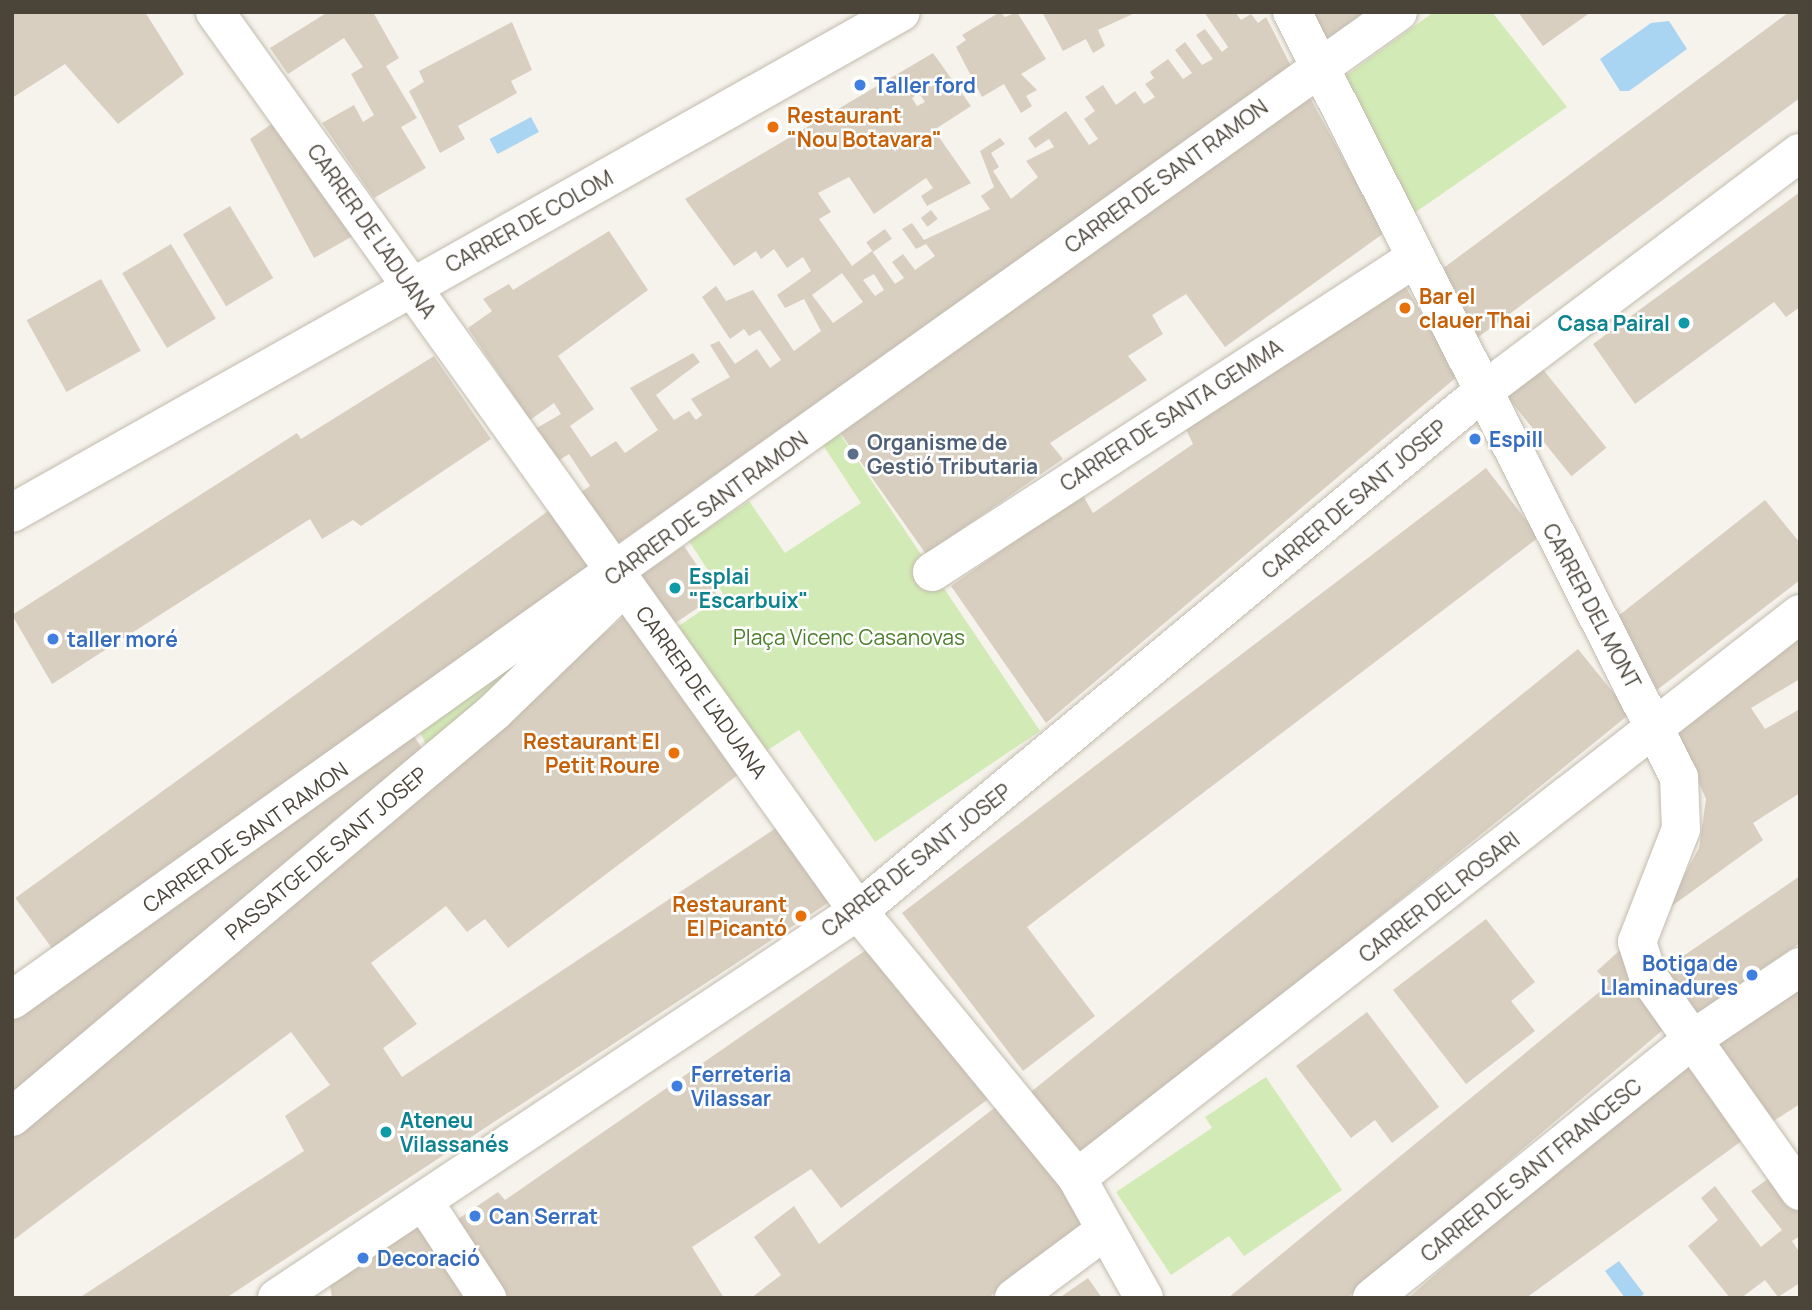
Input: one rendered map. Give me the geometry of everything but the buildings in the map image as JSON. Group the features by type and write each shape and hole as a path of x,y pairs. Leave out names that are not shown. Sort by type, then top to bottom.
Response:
{"street":[{"name":"CARRER DE COLOM","path":"12,513 901,12"},
{"name":"CARRER DEL MONT","path":"1292,12 1321,65 1412,260 1656,729 1684,805 1637,942 1649,978 1690,1041 1800,1191"},
{"name":"CARRER DE SANT RAMON","path":"12,1000 617,574 1398,12"},
{"name":"CARRER DE L'ADUANA","path":"230,17 410,288 858,911 1077,1178 1103,1232 1144,1298"},
{"name":"CARRER DE SANT JOSEP","path":"277,1298 858,911 1481,393 1800,153"},
{"name":"CARRER DE SANTA GEMMA","path":"932,572 1208,389 1412,260"},
{"name":"PASSATGE DE SANT JOSEP","path":"12,1117 494,712 612,603 617,574"},
{"name":"CARRER DEL ROSARI","path":"1077,1178 1656,729 1800,614"},
{"name":"CARRER DE SANT FRANCESC","path":"1372,1298 1690,1041 1800,967"},
{"path":"424,1202 487,1298"},
{"path":"1014,1298 1103,1232"}],"green space":[{"path":"1434,12 1492,12 1567,107 1413,214 1340,80"},
{"name":"Plaça Vicenc Casanovas","path":"840,434 1040,731 875,842 799,730 758,756 673,630 724,595 689,541 749,501 785,553 861,503 823,445"},
{"path":"598,596 490,688 496,701 431,756 418,727"},
{"path":"1266,1077 1342,1190 1244,1256 1229,1236 1171,1275 1116,1192 1212,1128 1205,1117"}],"water":[{"path":"1669,21 1687,49 1629,91 1620,91 1600,59 1651,23"},
{"path":"531,117 539,132 497,154 490,139"},
{"path":"1619,1261 1644,1294 1639,1298 1625,1298 1605,1271"}],"place":[{"name":"Taller ford","path":"860,85"},
{"name":"Restaurant \"Nou Botavara\"","path":"773,127"},
{"name":"Bar el clauer Thai","path":"1405,308"},
{"name":"Casa Pairal","path":"1684,323"},
{"name":"Espill","path":"1475,439"},
{"name":"Organisme de Gestió Tributaria","path":"853,454"},
{"name":"Esplai \"Escarbuix\"","path":"675,588"},
{"name":"taller moré","path":"53,639"},
{"name":"Restaurant El Petit Roure","path":"674,753"},
{"name":"Restaurant El Picantó","path":"801,916"},
{"name":"Botiga de Llaminadures","path":"1752,975"},
{"name":"Ferreteria Vilassar","path":"677,1086"},
{"name":"Ateneu Vilassanés","path":"386,1132"},
{"name":"Can Serrat","path":"475,1216"},
{"name":"Decoració","path":"363,1258"}]}
